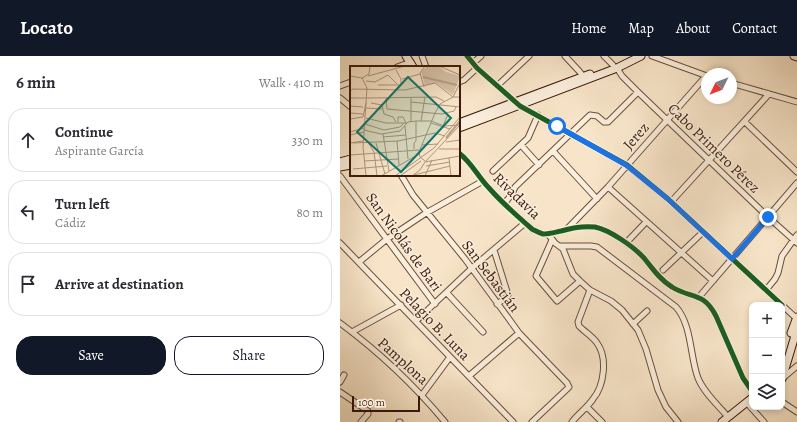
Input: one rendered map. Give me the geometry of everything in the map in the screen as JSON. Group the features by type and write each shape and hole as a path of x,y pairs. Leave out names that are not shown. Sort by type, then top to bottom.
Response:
{"street":[{"path":"406,56 412,65"},
{"path":"422,56 426,66"},
{"path":"467,56 497,86 518,104 626,165 671,202 779,302"},
{"path":"460,82 464,80 481,56"},
{"path":"497,86 529,56"},
{"path":"565,56 583,76"},
{"name":"Cabo Primero Pérez","path":"604,56 638,92 768,217 796,239"},
{"path":"460,123 518,104 527,97 583,76 615,66 632,56"},
{"path":"460,128 641,56"},
{"path":"652,56 701,74"},
{"name":"Jerez","path":"567,229 608,187 666,119 701,81"},
{"path":"340,86 350,82"},
{"path":"737,85 797,102"},
{"path":"504,204 512,194 515,187 590,115 597,116 604,122 608,122 638,92"},
{"path":"671,202 769,94"},
{"path":"340,98 350,106"},
{"path":"493,171 528,138 538,115"},
{"path":"745,122 797,172"},
{"path":"521,145 539,165"},
{"path":"553,152 597,199"},
{"name":"Rivadavia","path":"460,154 469,162 483,181 504,204 525,223 539,232 548,234 567,229 595,227 612,234 642,256 668,285 699,297 712,307 743,378 749,387"},
{"path":"340,162 350,159"},
{"path":"340,168 350,165"},
{"name":"San Nicolás de Bari","path":"340,176 435,304"},
{"name":"San Sebastián","path":"401,176 412,195 472,268 497,304 520,333 567,383 569,387 532,422"},
{"path":"359,262 387,239 426,213 483,181"},
{"path":"699,297 797,183"},
{"path":"608,187 713,281"},
{"path":"626,243 646,222"},
{"path":"416,321 472,268 525,223"},
{"path":"663,270 703,232"},
{"path":"548,234 552,240 561,246 597,247 676,308 684,319 698,378 727,420 749,404"},
{"path":"766,290 778,273 782,256 796,239"},
{"path":"552,240 536,276 557,301 580,281"},
{"name":"Pelagio B. Luna","path":"340,243 513,422"},
{"path":"561,246 573,274 590,290 611,301 622,310 638,330 646,349 658,390 666,407 678,422"},
{"path":"494,250 508,295 497,304"},
{"path":"572,422 598,392 603,373 603,361 598,343 582,329 578,322 590,290"},
{"path":"447,293 483,332"},
{"path":"352,332 401,305"},
{"path":"785,308 797,318 785,352"},
{"path":"633,324 647,311"},
{"name":"Pamplona","path":"340,323 408,380 446,422"},
{"path":"784,374 797,329"},
{"path":"469,376 520,333"},
{"path":"422,395 450,357"},
{"path":"785,376 797,366"},
{"path":"340,382 344,375"},
{"path":"340,392 368,411 368,414 361,422"},
{"path":"785,404 797,412"},
{"path":"587,406 602,422"},
{"path":"755,410 764,422"}],"cycle path":[{"path":"467,56 477,68 520,106 627,165 668,199 779,302"},
{"path":"460,154 468,161 485,184 499,199 532,229 543,234 582,227 595,227 601,229 614,235 634,249 668,284 679,291 701,299 706,303 716,316 743,378 749,387"}],"route":[{"path":"557,126 626,165 668,199 732,259 768,217"}]}
